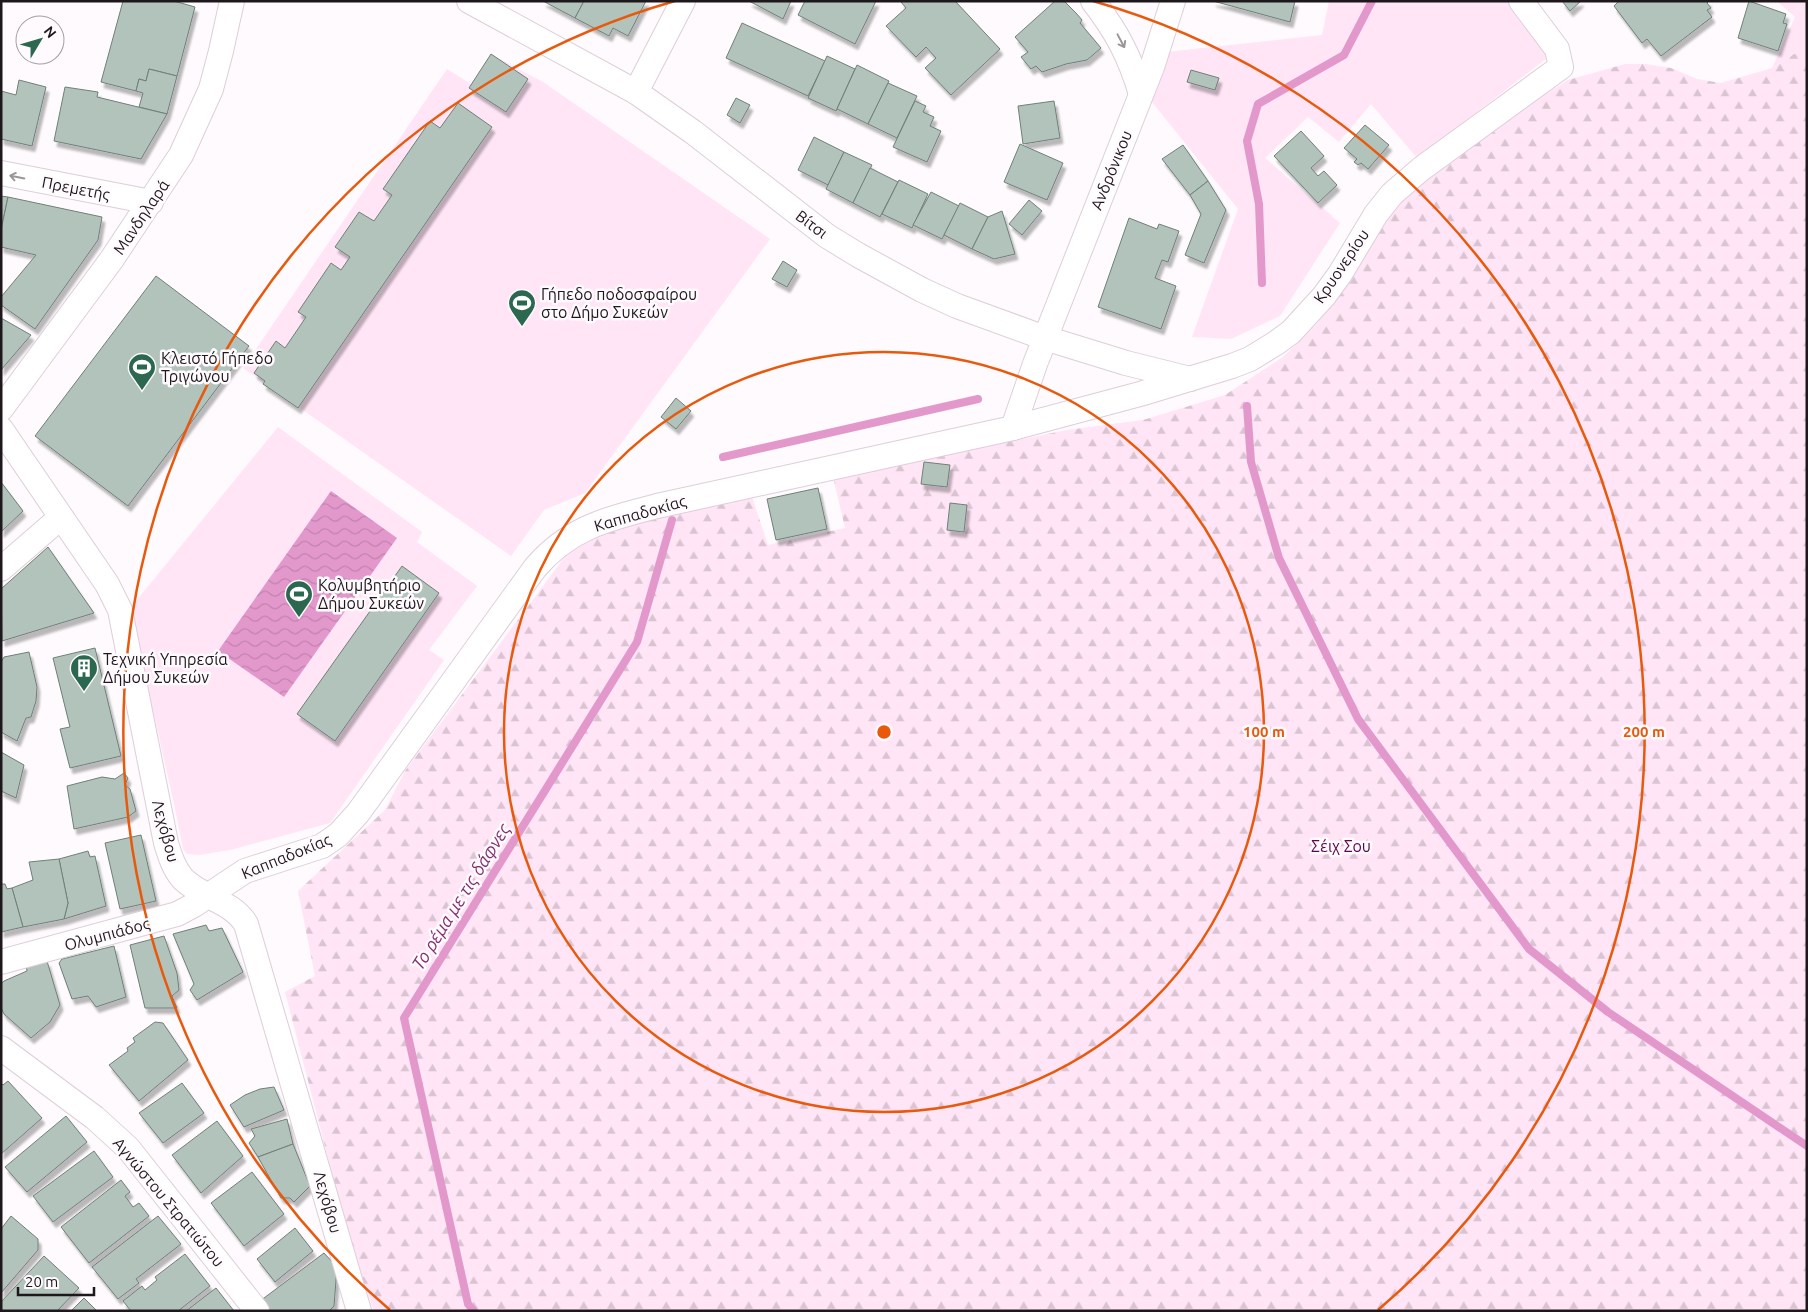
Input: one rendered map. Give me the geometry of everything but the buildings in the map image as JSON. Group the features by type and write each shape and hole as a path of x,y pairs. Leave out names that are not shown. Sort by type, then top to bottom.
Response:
{"street":[{"name":"Μανδηλαρά","path":"1,409 112,259 181,155 210,90 232,1"},
{"name":"Βίτσι","path":"469,1 636,92 693,132 827,236 922,290 957,306 1045,338 1126,363 1190,379"},
{"path":"636,92 683,1"},
{"path":"1093,1 1109,22 1125,49 1141,94"},
{"name":"Ανδρόνικου","path":"1045,338 1152,67 1173,1"},
{"name":"Κρυονερίου","path":"1013,428 1190,379 1250,359 1290,332 1324,296 1340,274 1376,214 1392,194 1421,169 1561,67 1557,49 1521,1"},
{"name":"Πρεμετής","path":"1,174 151,202"},
{"path":"1013,428 1045,338"},
{"name":"Καππαδοκίας","path":"208,895 245,871 322,846 338,835 358,813 535,568 548,553 579,531 616,517 657,506 1013,428"},
{"name":"Λεχόβου","path":"1,429 60,518 107,584 120,610 166,843 174,865 183,879 239,914 249,931 359,1311"},
{"path":"1,569 60,518"},
{"name":"Ολυμπιάδος","path":"1,962 164,919 186,910 208,895"},
{"name":"Αγνώστου Στρατιώτου","path":"1,1048 95,1118 128,1148 257,1311"}],"green space":[{"path":"1329,1 1507,1 1551,55 1417,158 1371,104 1339,142 1308,117 1265,158 1340,223 1280,316 1231,339 1192,337 1238,209 1148,97 1166,52 1322,35"},
{"path":"1777,1 1807,1 1807,46 1772,68 1795,17"},
{"name":"Σέιχ Σου","path":"1807,46 1807,1311 374,1311 350,1243 285,992 315,976 298,891 385,810 405,771 564,558 578,545 622,523 751,494 768,545 845,528 833,477 1067,430 1143,420 1225,395 1283,357 1316,325 1369,243 1401,198 1539,98 1568,80 1625,64 1646,64 1671,68 1697,79 1721,83 1772,68"},
{"path":"491,54 543,82 770,239 585,493 544,510 511,556 243,368 447,69 471,84"},
{"name":"Κολυμβητήριο Δήμου Συκεών","path":"278,427 422,532 417,542 477,586 429,650 444,660 330,823 230,850 199,855 187,854 183,849 143,667 132,606"}],"water":[{"path":"331,491 397,538 284,697 218,651"}],"waterway":[{"path":"1262,283 1259,204 1247,141 1258,104 1344,55 1372,1"},
{"path":"723,457 978,399"},
{"path":"1247,406 1251,462 1279,558 1358,719 1529,949 1608,1012 1807,1146"},
{"name":"Το ρέμα με τις δάφνες","path":"474,1311 468,1304 404,1018 637,642 672,520"}],"place":[{"name":"Γήπεδο ποδοσφαίρου στο Δήμο Συκεών","path":"522,327"},
{"name":"Κλειστό Γήπεδο Τριγώνου","path":"142,391"},
{"name":"Κολυμβητήριο Δήμου Συκεών","path":"299,618"},
{"name":"Τεχνική Υπηρεσία Δήμου Συκεών","path":"84,692"}]}
